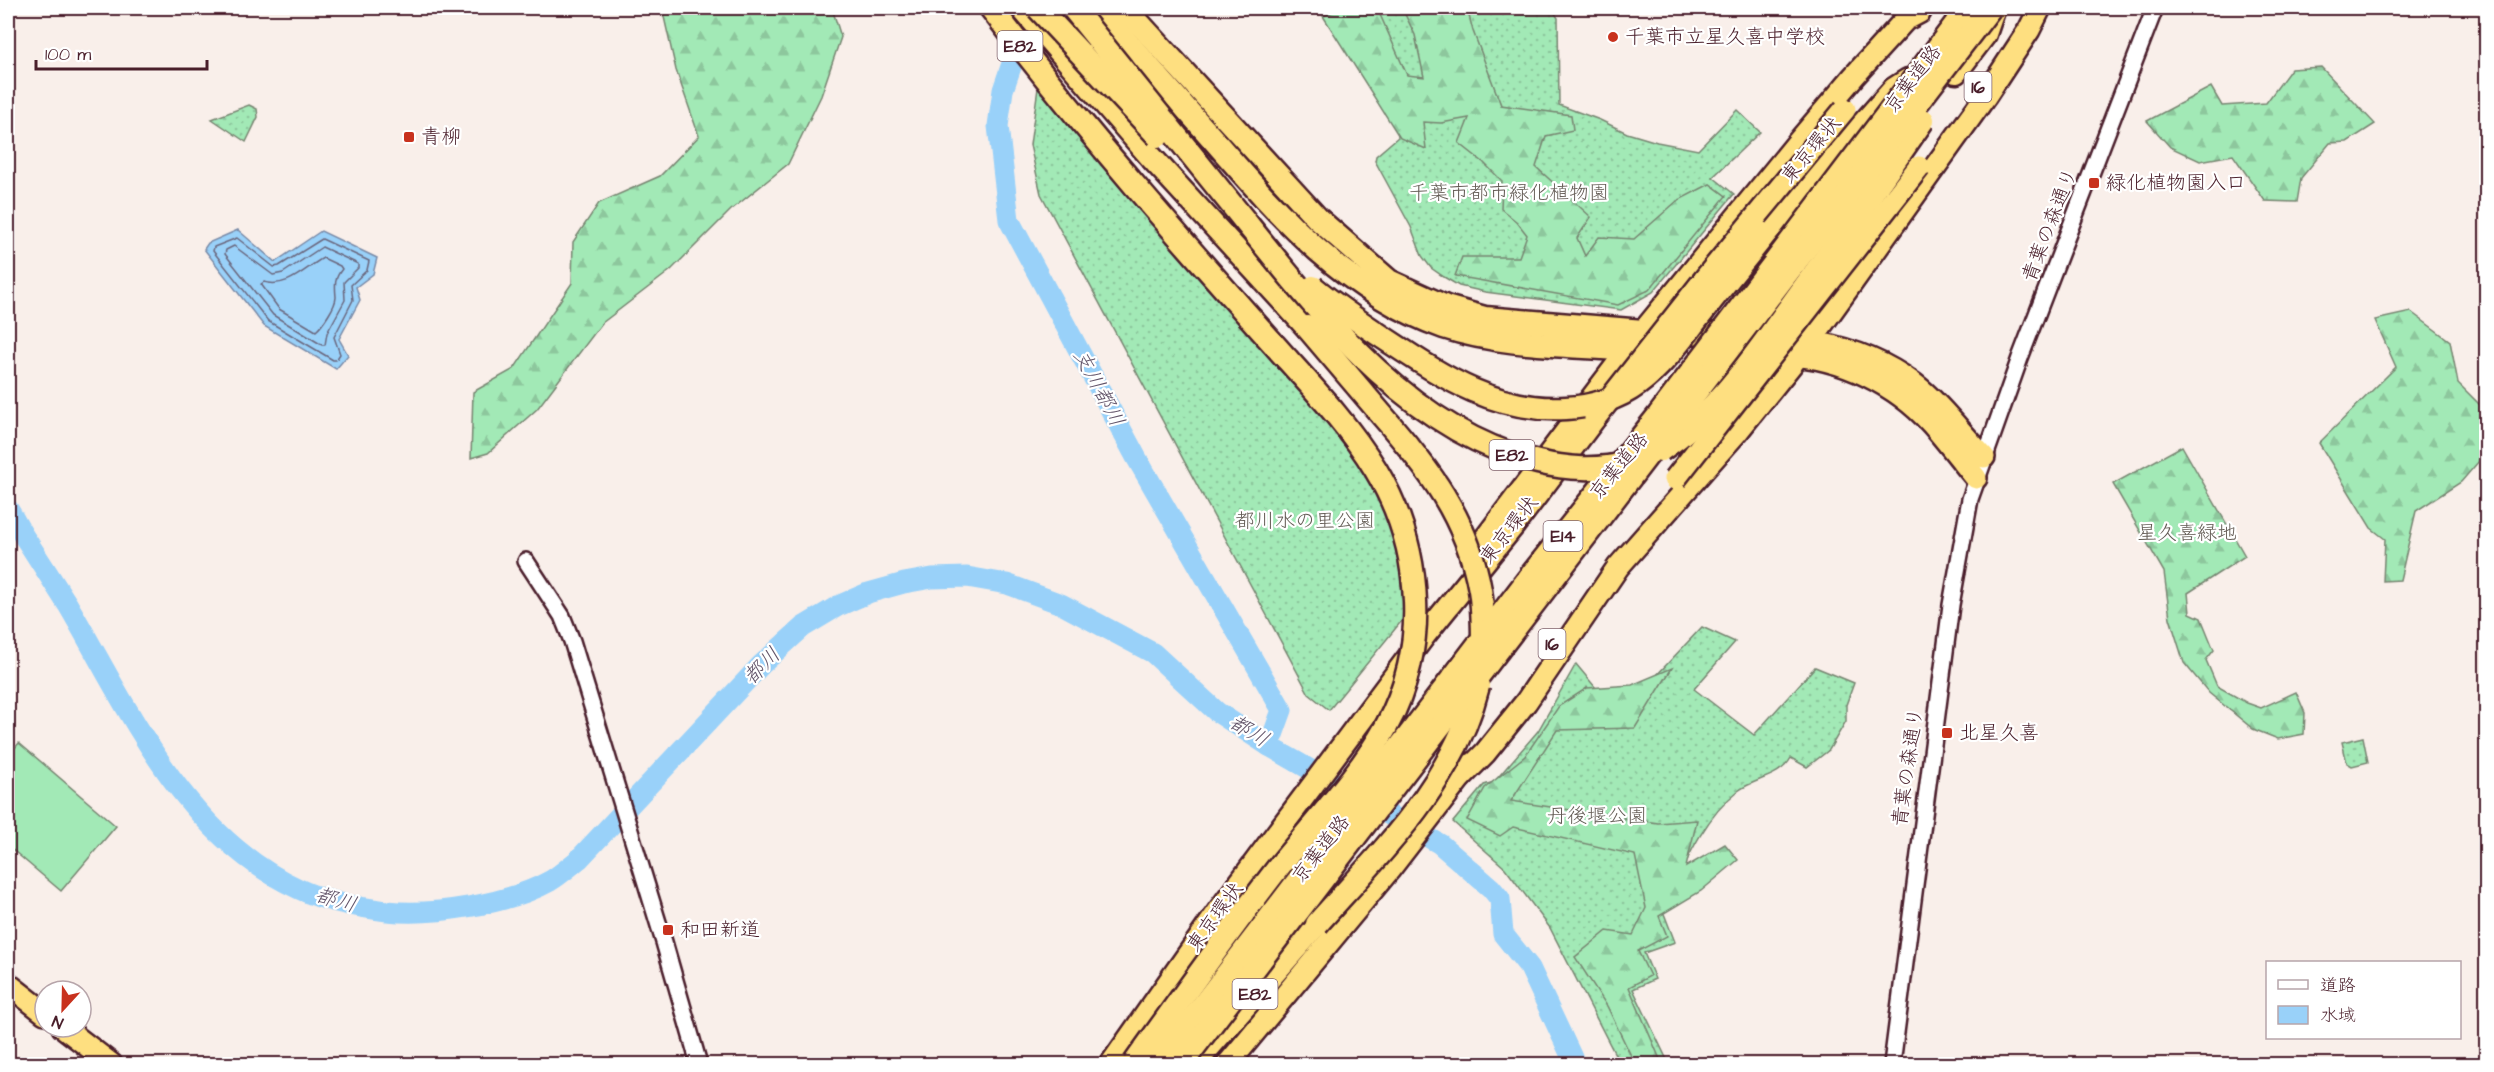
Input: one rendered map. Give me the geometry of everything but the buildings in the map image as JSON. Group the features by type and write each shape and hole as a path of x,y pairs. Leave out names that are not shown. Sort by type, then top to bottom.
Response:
{"highway":[{"name":"E82","path":"991,8 1050,84 1183,243 1335,413 1366,452 1387,488 1404,526 1413,568 1415,632 1410,661 1394,710 1378,740 1239,916 1134,1065"},
{"name":"E82","path":"1022,8 1151,157 1307,327 1417,455 1438,484 1455,515 1469,547 1480,590 1483,612 1481,671 1471,712 1443,771 1420,805 1193,1065"},
{"name":"E82","path":"1038,8 1242,223 1317,290 1431,369 1496,400 1537,409 1589,406 1622,395 1650,375 1675,349 1765,234 1823,167 1894,89 1916,75"},
{"name":"E82","path":"1073,8 1297,285 1349,342 1422,407 1455,430 1508,454 1561,466 1601,467 1624,464 1668,445 1703,418 1730,388 1985,34 1992,8"},
{"path":"1097,8 1249,181 1323,256 1377,297 1446,327 1507,340 1629,350 1804,348 1852,369 1902,397 1931,423 1976,478"},
{"path":"1125,8 1318,219 1389,281 1436,303 1485,318 1643,331 1862,354 1898,373 1929,397 1984,457"},
{"name":"京葉道路","path":"1158,1065 1533,573 1659,415 1968,8"},
{"name":"京葉道路","path":"1181,1065 1992,8"},
{"path":"1461,777 1485,753 1526,702 1618,567 1737,432 1804,348 1985,97 2030,30 2038,8"},
{"name":"16","path":"1228,1065 1389,870 1461,777 1594,581 1919,167 2038,8"},
{"path":"1425,634 1434,611 1461,572 1643,331 1854,76 1905,20 1922,10"},
{"name":"東京環状","path":"1111,1065 1220,909 1425,634 1515,524 1707,276 1845,109 1922,10"},
{"path":"8,984 33,1004"},
{"path":"78,1039 111,1065"}],"street":[{"name":"青葉の森通り","path":"1892,1065 1963,527 1976,478 2155,8"},
{"path":"526,561 562,616 572,641 699,1065"}],"green space":[{"path":"662,8 832,8 841,37 821,96 788,164 731,210 671,270 602,323 537,409 488,453 471,458 473,392 514,369 572,283 573,242 599,203 660,176 699,136 676,70"},
{"name":"千葉市都市緑化植物園","path":"1334,8 1552,8 1558,18 1559,105 1627,133 1698,150 1737,110 1760,132 1713,177 1734,194 1653,292 1621,310 1485,292 1459,286 1431,268 1422,256 1411,227 1375,161 1376,156 1398,137 1398,124 1327,12"},
{"path":"1342,8 1377,8 1407,75 1424,77 1415,35 1402,8 1467,8 1473,31 1501,105 1571,115 1573,130 1546,136 1536,167 1591,217 1577,238 1585,256 1599,237 1634,239 1677,201 1710,184 1726,196 1649,290 1618,305 1455,276 1462,257 1519,257 1527,235 1517,222 1501,209 1502,181 1459,143 1469,118 1441,123 1423,122 1426,149 1400,138 1323,16"},
{"path":"2321,67 2375,124 2347,142 2330,143 2301,178 2297,202 2265,201 2233,155 2200,161 2170,147 2147,121 2211,87 2222,106 2266,103 2291,69"},
{"name":"都川水の里公園","path":"1038,88 1344,437 1373,480 1395,528 1404,580 1404,618 1329,710 1309,694 1041,194 1030,145"},
{"path":"249,105 257,109 258,117 246,142 212,119"},
{"path":"2411,312 2450,341 2458,383 2481,406 2486,418 2486,453 2461,482 2416,511 2400,580 2383,581 2385,539 2371,528 2319,443 2396,367 2375,320"},
{"name":"星久喜緑地","path":"2182,446 2245,556 2188,593 2190,613 2201,618 2214,650 2206,660 2217,686 2261,708 2296,692 2305,713 2304,734 2278,739 2253,729 2209,693 2184,663 2170,618 2164,572 2113,484"},
{"name":"丹後堰公園","path":"1702,627 1735,642 1694,689 1754,735 1815,667 1854,683 1846,705 1846,721 1829,750 1807,767 1791,758 1774,774 1738,791 1725,803 1703,831 1663,911 1675,942 1644,953 1655,979 1633,989 1669,1064 1620,1064 1550,928 1505,868 1453,822 1484,785 1494,782 1538,731 1576,664 1605,699 1622,712"},
{"path":"1672,668 1635,728 1557,730 1511,801 1658,823 1697,820 1686,867 1725,844 1738,860 1701,891 1659,916 1667,936 1638,951 1650,976 1629,987 1662,1064 1635,1064 1607,1006 1575,957 1607,931 1633,935 1646,908 1635,855 1513,827 1500,836 1467,820 1485,788 1525,756 1559,706 1587,688 1632,685"},
{"path":"2363,737 2368,762 2352,766 2347,763 2342,742"},
{"path":"19,743 116,826 61,891 8,846 8,756"}],"water":[{"path":"238,230 275,262 321,231 377,258 373,274 356,287 360,300 339,339 348,355 336,369 264,326 204,249 208,243"}],"waterway":[{"name":"支川都川","path":"1031,8 1003,90 998,126 1009,220 1136,457 1282,710 1269,746"},
{"name":"都川","path":"8,509 68,605 137,727 191,803 223,837 258,866 309,894 353,906 387,911 426,912 493,902 533,889 554,879 579,859 761,665 803,627 838,606 868,593 932,578 967,577 1007,584 1061,604 1153,653 1217,712 1269,746 1440,844 1491,888 1500,899 1503,934 1530,968 1575,1064"}],"place":[{"name":"千葉市立星久喜中学校","path":"1613,37"},
{"name":"青柳","path":"409,137"},
{"name":"緑化植物園入口","path":"2094,183"},
{"name":"北星久喜","path":"1947,733"},
{"name":"和田新道","path":"668,930"}]}
